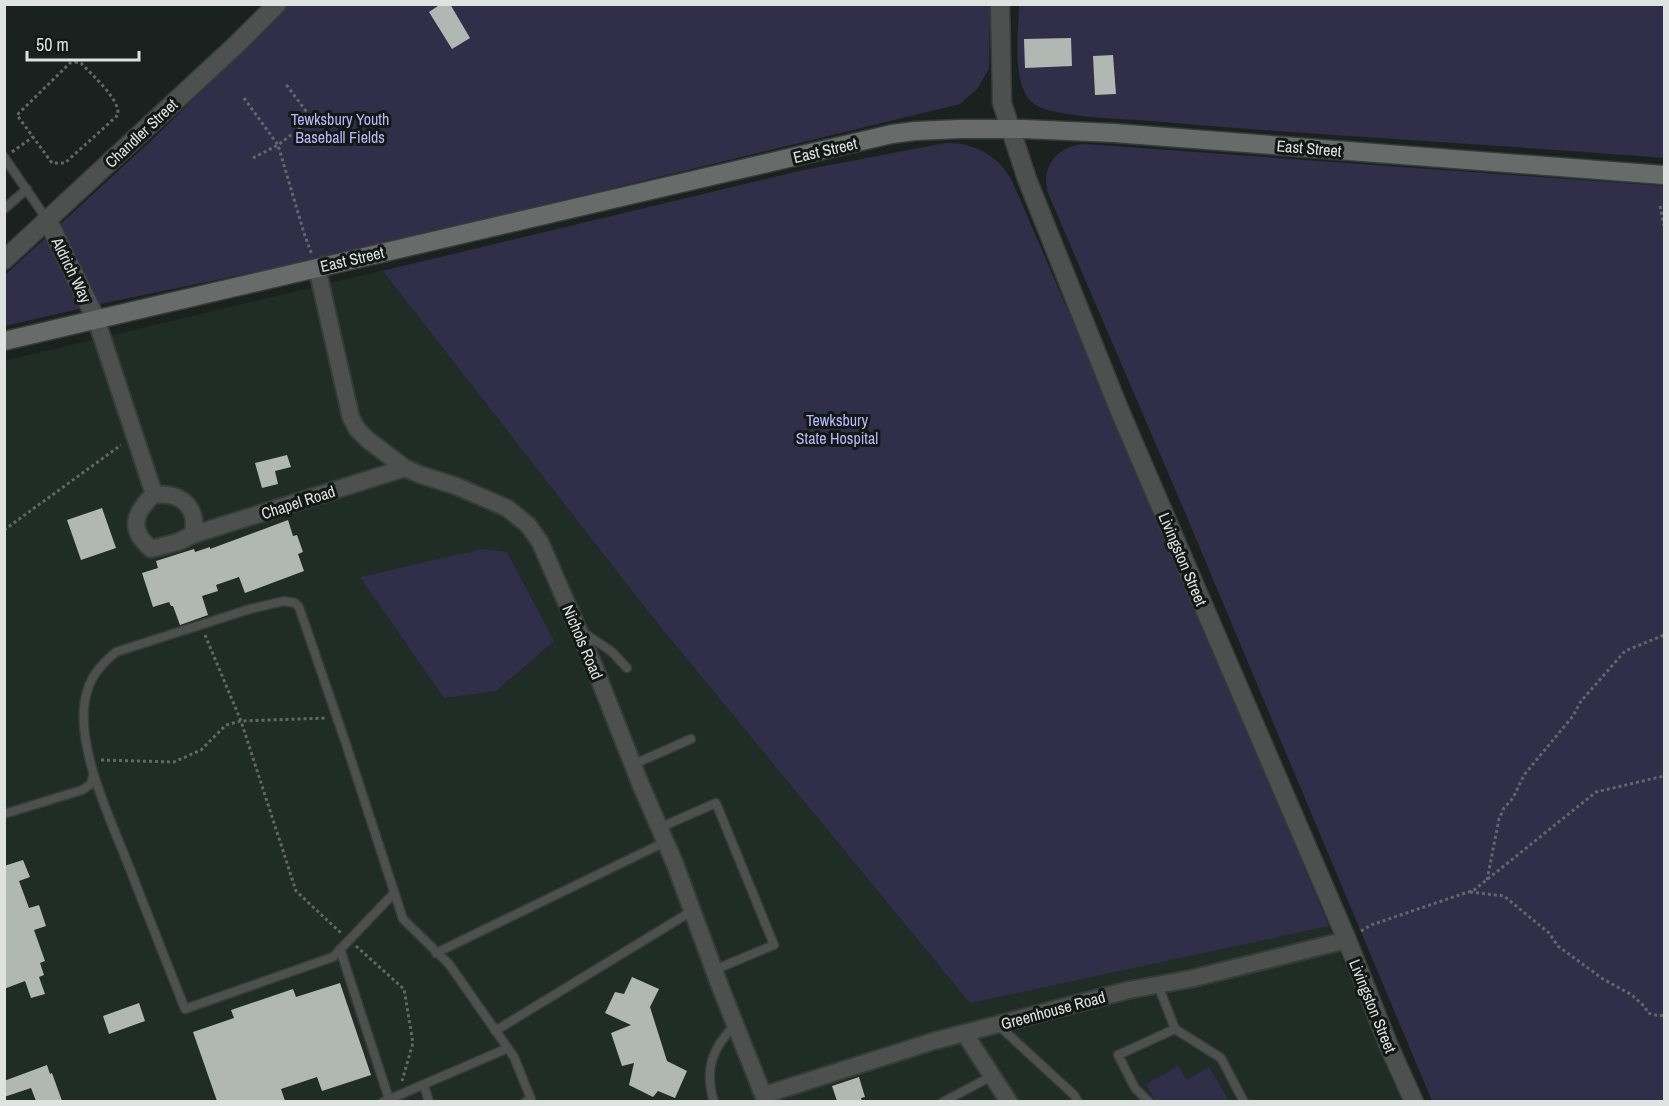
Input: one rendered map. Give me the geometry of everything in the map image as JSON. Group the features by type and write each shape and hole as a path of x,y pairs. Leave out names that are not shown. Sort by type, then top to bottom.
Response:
{"main road":[{"name":"East Street","path":"4,341 892,134 924,130 1010,129 1147,135 1562,169 1665,175"}],"street":[{"name":"Chandler Street","path":"4,260 277,4"},
{"name":"Livingston Street","path":"1000,4 1002,103 1027,179 1088,335 1347,940 1380,1026 1414,1101"},
{"name":"Aldrich Way","path":"48,221 96,319"},
{"name":"Nichols Road","path":"317,267 351,418 357,429 405,468 421,476 456,486 507,508 528,525 540,542 662,835 765,1098"},
{"path":"96,319 154,494 178,497 187,505 193,512 195,526 192,535"},
{"name":"Chapel Road","path":"154,494 144,503 136,517 136,529 142,542 151,549 405,468"},
{"name":"Greenhouse Road","path":"765,1098 862,1063 998,1025 1129,990 1190,979 1347,940"},
{"path":"965,1034 1009,1101"}],"lane":[{"path":"4,156 48,221"},
{"path":"4,209 27,189"},
{"path":"394,893 333,957 185,1009 93,776 84,730 84,702 88,685 100,665 116,652 202,625 285,601 295,603 299,607 338,718 403,919 449,963 514,1056 531,1099 525,1101"},
{"path":"578,629 611,651 627,668"},
{"path":"632,765 691,739"},
{"path":"4,814 82,790 91,784 93,776"},
{"path":"436,952 662,835 716,803 774,945 714,970"},
{"path":"495,1031 692,911"},
{"path":"340,949 390,1099 508,1048"},
{"path":"1158,985 1175,1029 1221,1058 1244,1101"},
{"path":"714,1101 708,1084 710,1068 716,1049 735,1025"},
{"path":"998,1025 1078,1101"},
{"path":"1149,1101 1135,1088 1118,1054 1175,1029"},
{"path":"943,1101 992,1076"},
{"path":"424,1085 429,1101"}],"path":[{"path":"70,63 81,63 117,104 118,115 65,163 52,163 33,137 17,115 70,63"},
{"path":"253,158 278,145 309,121 309,115 285,83"},
{"path":"244,98 278,145 304,233 317,267"},
{"path":"4,156 33,137"},
{"path":"1660,206 1665,226"},
{"path":"4,530 134,435"},
{"path":"202,625 213,658 241,721 296,891 404,989 412,1043 390,1099"},
{"path":"1487,880 1499,819 1504,808 1514,798 1524,775 1573,716 1581,701 1625,651 1665,634"},
{"path":"90,760 174,762 201,750 226,725 241,721 338,718"},
{"path":"1347,940 1371,925 1474,890 1596,792 1665,776"},
{"path":"1468,892 1504,896 1549,933 1558,946 1603,979 1632,995 1648,1013 1665,1015"}],"shaded area":[{"name":"Tewksbury State Hospital","path":"942,143 960,143 984,151 1000,163 1012,181 1159,521 1402,1101 5,1101 4,361 799,171"}],"green space":[{"name":"Tewksbury Youth Baseball Fields","path":"289,5 990,5 989,69 977,89 960,104 332,256 5,326 4,276 153,139"},
{"path":"1019,5 1664,5 1664,158 1089,117 1056,112 1034,104 1026,95 1022,84 1017,43"},
{"name":"Tewksbury State Hospital","path":"947,143 967,145 985,153 1000,165 1012,181 1159,521 1329,926 970,1003 651,615 383,271 799,171"},
{"path":"1085,144 1664,186 1664,1101 1432,1101 1048,193 1047,175 1053,159 1067,148"},
{"path":"482,549 507,552 554,641 496,691 444,698 360,577"},
{"path":"1178,1066 1187,1080 1209,1067 1229,1101 1155,1101 1146,1084"}],"building":[{"path":"441,4 450,4 470,38 452,49 429,12"},
{"path":"1071,38 1072,66 1025,68 1024,39"},
{"path":"1113,55 1116,94 1095,95 1093,56"},
{"path":"287,455 291,467 275,471 278,484 262,488 255,463"},
{"path":"102,508 116,548 81,560 67,520"},
{"path":"288,520 293,536 297,535 303,552 298,554 304,571 245,593 239,577 216,585 218,591 202,596 208,615 180,625 173,606 169,602 153,607 142,573 158,568 156,561 194,549 195,552 210,547 210,549"},
{"path":"23,860 30,877 19,881 29,908 39,905 46,926 34,930 45,961 40,963 44,975 39,977 45,994 31,998 25,981 4,989 4,866"},
{"path":"632,977 659,989 650,1007 667,1061 687,1071 675,1098 658,1091 653,1097 629,1085 634,1063 622,1066 611,1033 631,1025 605,1013 615,992 624,994"},
{"path":"340,983 371,1075 322,1091 317,1077 281,1089 285,1101 217,1101 193,1032 234,1018 231,1010 293,989 296,997"},
{"path":"139,1003 145,1021 109,1034 103,1016"},
{"path":"47,1065 62,1101 36,1101 31,1088 4,1097 4,1081"},
{"path":"859,1077 865,1097 861,1098 862,1101 837,1101 832,1086"}]}
